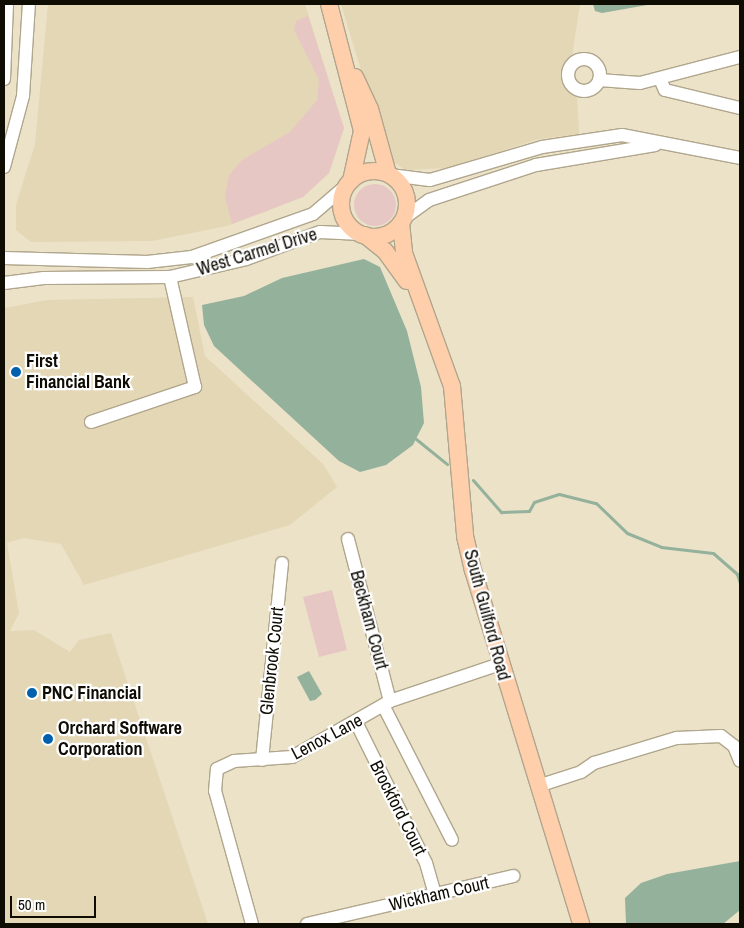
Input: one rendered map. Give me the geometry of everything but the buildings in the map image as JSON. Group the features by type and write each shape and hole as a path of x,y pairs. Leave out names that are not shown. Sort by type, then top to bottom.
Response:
{"main road":[{"path":"329,4 347,65 362,136 350,183 342,198 343,214 363,235 384,235 402,221 406,195 389,175 370,109 347,65"},
{"path":"350,183 370,171 389,175"},
{"path":"416,281 412,225 417,208"},
{"name":"South Guilford Road","path":"402,221 404,253 423,300 452,386 465,536 500,664 581,924"},
{"name":"South Guilford Road","path":"363,235 385,251 423,300"}],"street":[{"path":"4,79 7,4"},
{"path":"4,167 23,96 29,4"},
{"path":"599,80 640,83 739,59"},
{"path":"660,78 666,90 740,108"},
{"path":"389,175 430,180 515,154 591,138 622,135 740,158"},
{"path":"402,221 417,208 437,197 556,160 663,144"},
{"name":"West Carmel Drive","path":"4,258 147,262 192,257 312,214 350,183"},
{"name":"West Carmel Drive","path":"4,283 44,278 170,277 246,259 320,232 363,235"},
{"path":"91,422 195,387 170,277"},
{"name":"Beckham Court","path":"348,539 387,704"},
{"name":"Glenbrook Court","path":"262,760 282,562"},
{"name":"Lenox Lane","path":"252,924 214,781 222,764 292,757 387,704 500,664"},
{"name":"Brockford Court","path":"387,704 452,840"},
{"name":"Brockford Court","path":"356,722 426,863 435,895"},
{"path":"538,786 581,772 594,762 677,738 721,736 734,746 740,761"},
{"name":"Wickham Court","path":"307,924 513,876"}],"shaded area":[{"path":"48,4 305,4 344,128 329,173 303,197 227,226 152,241 31,242 16,230 16,205 35,144"},
{"path":"341,4 580,4 567,90 577,96 579,134 539,139 447,168 405,170 387,157"},
{"path":"593,4 653,4 602,13 595,11"},
{"path":"308,16 344,128 329,173 303,197 232,224 225,197 229,175 242,160 290,132 317,100 319,80 294,30 296,21"},
{"path":"371,184 379,184 390,190 396,205 390,220 379,226 371,226 360,220 354,209 354,201 360,190"},
{"path":"364,259 380,267 407,331 421,387 424,423 413,445 386,465 360,472 339,461 214,346 204,325 202,305 244,296 282,278"},
{"path":"193,297 205,356 323,464 337,487 290,525 84,585 61,544 23,538 7,543 19,613 10,631 34,630 70,652 79,640 111,633 208,924 4,924 4,308 47,300"},
{"path":"332,590 347,650 319,657 303,597"},
{"path":"309,671 322,694 315,700 310,701 297,677"},
{"path":"740,861 740,910 723,924 626,924 625,898 641,883 667,874"}],"waterway":[{"path":"416,439 447,464"},
{"path":"473,480 501,512 529,511 534,502 559,494 596,503 627,533 661,547 713,553 737,574 740,583"}],"place":[{"name":"First Financial Bank","path":"16,372"},
{"name":"PNC Financial","path":"32,693"},
{"name":"Orchard Software Corporation","path":"48,739"}]}
